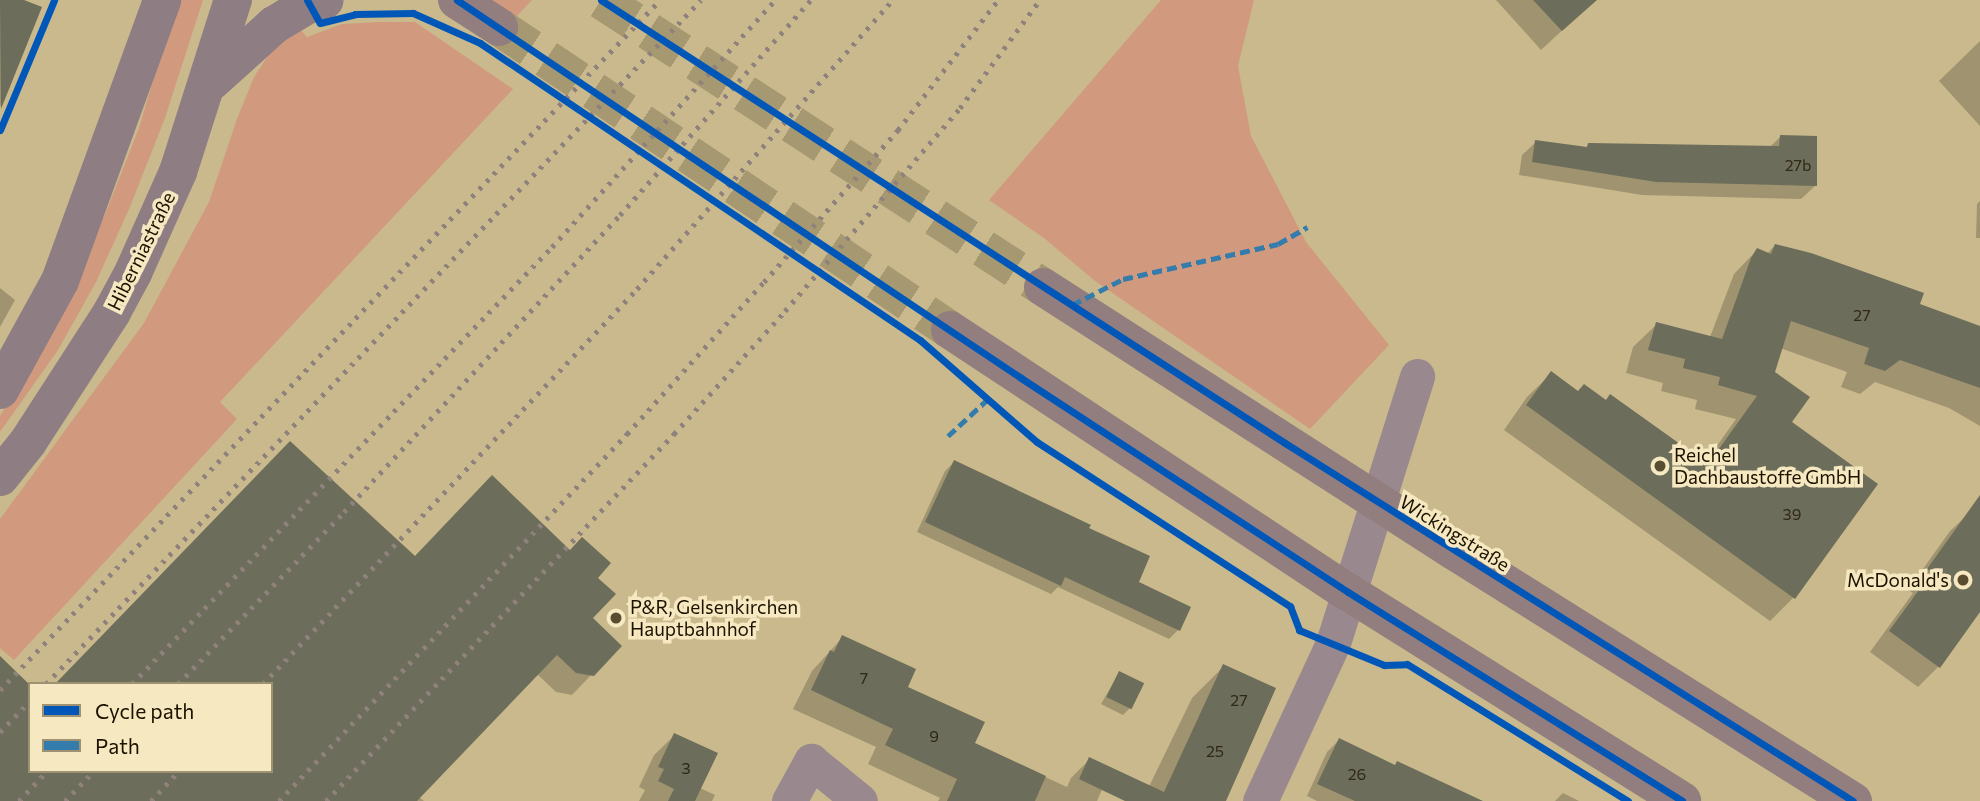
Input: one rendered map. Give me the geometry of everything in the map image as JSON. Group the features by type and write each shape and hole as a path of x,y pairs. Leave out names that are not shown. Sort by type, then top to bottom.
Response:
{"main road":[{"path":"0,390 60,281 162,0"},
{"name":"Hiberniastraße","path":"0,477 28,442 112,312 178,172 233,0"},
{"path":"207,86 274,25 309,4 326,0"},
{"path":"457,0 499,27"},
{"name":"Wickingstraße","path":"1043,287 1376,501 1853,801"},
{"path":"950,330 1348,592 1682,801"}],"street":[{"name":"Wickingstraße","path":"1376,501 1417,376"},
{"path":"1260,801 1322,671 1376,501"},
{"path":"789,801 811,761 860,801"}],"shaded area":[{"path":"177,0 203,0 165,118 130,207 96,282 58,350 0,432 0,416 49,330 106,212 139,128"},
{"path":"485,0 532,0 515,18"},
{"path":"1161,0 1254,0 1238,66 1251,136 1306,242 1389,345 1310,429 1095,281 1044,238 989,200"},
{"path":"415,22 513,89 220,402 237,419 14,660 0,648 0,519 144,323 209,202 254,77 271,51 298,27 307,37 342,24"}],"building":[{"path":"0,0 24,0 42,7 1,109"},
{"path":"1533,0 1597,0 1562,31"},
{"path":"1780,135 1817,136 1817,186 1656,182 1532,162 1535,140 1587,147 1588,143 1779,146"},
{"path":"1775,244 1811,253 1924,293 1920,304 1980,326 1980,388 1900,360 1885,371 1864,364 1869,348 1791,321 1775,372 1810,397 1792,422 1878,484 1795,599 1526,405 1551,371 1578,391 1584,384 1606,400 1610,394 1708,464 1757,396 1718,385 1720,377 1683,368 1685,359 1648,350 1656,322 1722,339 1751,258 1757,248 1771,254"},
{"path":"290,441 415,556 492,475 570,550 582,537 611,563 598,578 616,594 593,618 622,646 594,676 576,673 557,655 417,801 0,801 0,656 28,683 28,773 273,773 273,682 57,682"},
{"path":"954,460 1150,556 1139,582 1191,607 1180,631 1065,577 1061,586 925,522"},
{"path":"1980,495 1980,612 1940,668 1889,631 1932,572 1927,569"},
{"path":"842,635 916,669 908,687 985,722 975,743 1046,776 1035,801 947,801 957,779 885,745 893,729 811,690 830,650 834,652"},
{"path":"1223,664 1276,688 1226,801 1125,801 1079,779 1089,757 1164,792"},
{"path":"1119,671 1144,683 1131,709 1106,697"},
{"path":"674,733 718,753 695,801 668,801 674,789 658,781 664,769 658,767"},
{"path":"1339,738 1395,765 1397,761 1483,801 1355,801 1317,784"}],"tunnel":[{"path":"601,0 1043,287"},
{"path":"499,27 950,330"}],"railway":[{"path":"0,690 660,0"},
{"path":"48,682 701,0"},
{"path":"134,682 552,247 775,0"},
{"path":"180,682 344,512 620,215 811,0"},
{"path":"265,682 637,289 893,0"},
{"path":"279,801 627,434 764,282 898,130 998,0"},
{"path":"326,801 674,434 785,311 960,108 1040,0"},
{"path":"0,732 28,703"},
{"path":"19,801 45,773"},
{"path":"65,801 92,773"},
{"path":"151,801 177,773"}],"marked path":[{"path":"1072,305 1123,279 1278,244 1307,227"},
{"path":"948,436 988,399"}],"cycle path":[{"path":"0,130 54,0"},
{"path":"307,0 320,23 355,14 413,13 480,43 920,340 1037,442 1290,606 1299,630 1384,665 1407,664 1628,801"},
{"path":"457,0 1021,378 1348,592 1682,801"},
{"path":"601,0 1285,443 1853,801"}],"place":[{"name":"Reichel Dachbaustoffe GmbH","path":"1660,466"},
{"name":"McDonald's","path":"1963,580"},
{"name":"P&R, Gelsenkirchen Hauptbahnhof","path":"616,618"}]}
